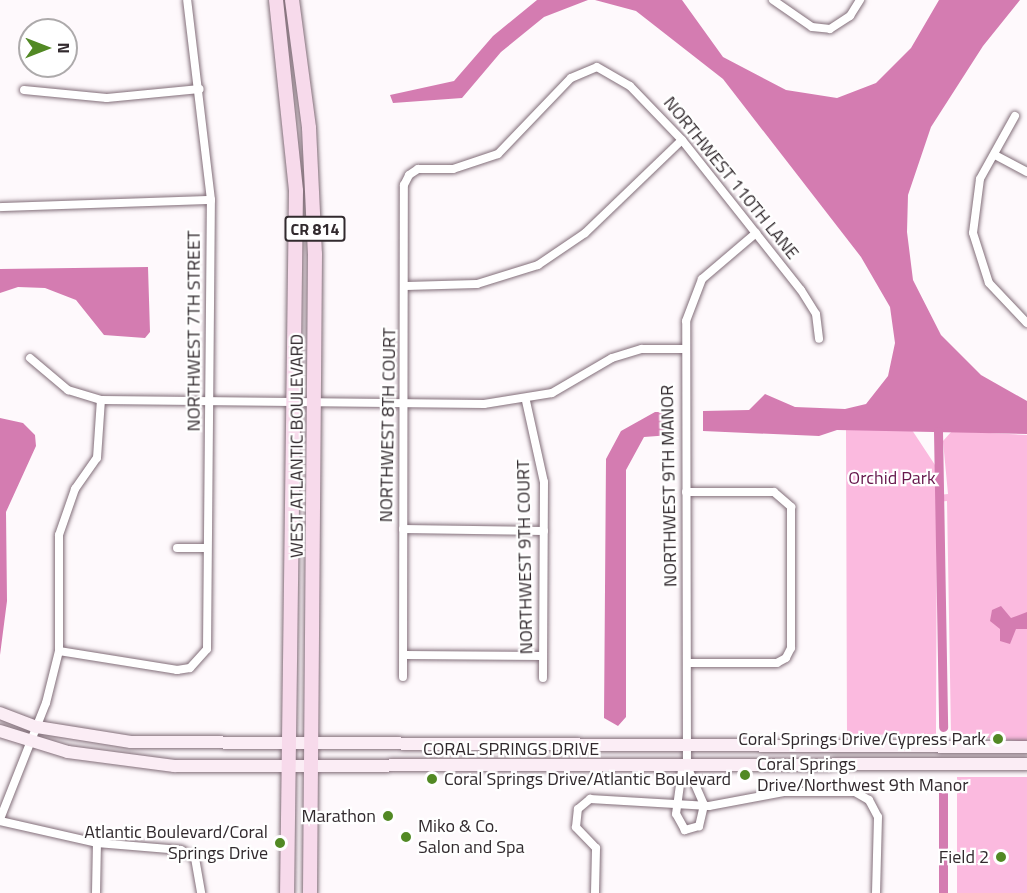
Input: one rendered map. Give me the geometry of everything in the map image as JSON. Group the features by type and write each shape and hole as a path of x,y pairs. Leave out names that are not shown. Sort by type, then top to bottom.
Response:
{"main road":[{"name":"WEST ATLANTIC BOULEVARD","path":"276,0 296,191 295,403 287,745 287,893"},
{"name":"WEST ATLANTIC BOULEVARD","path":"292,0 314,210 315,403 310,893"},
{"name":"CORAL SPRINGS DRIVE","path":"0,713 37,727 131,742 287,745 1027,747"},
{"name":"CORAL SPRINGS DRIVE","path":"0,731 30,742 131,763 287,768 1027,764"}],"street":[{"name":"NORTHWEST 7TH STREET","path":"59,651 177,670 200,661 207,649 211,200 200,89 187,0"},
{"path":"773,0 812,27 830,29 850,16 860,0"},
{"name":"NORTHWEST 110TH LANE","path":"409,175 418,169 453,169 498,154 546,100 585,69 597,68 630,86 682,140 756,233 816,314 819,339"},
{"path":"24,90 107,98 200,89"},
{"path":"1015,116 994,155 973,207 977,255 995,291 1027,323"},
{"path":"406,286 477,284 538,265 585,233 682,140"},
{"path":"994,155 1027,172"},
{"name":"NORTHWEST 8TH COURT","path":"403,677 406,286 404,185 409,175"},
{"path":"0,207 211,200"},
{"name":"NORTHWEST 9TH MANOR","path":"687,766 684,349 688,313 702,279 756,233"},
{"path":"30,358 68,390 101,400 405,403 526,401 552,393 612,358 642,350 684,349"},
{"path":"101,400 98,458 75,489 59,535 59,651 37,727 0,820 97,843 181,850 195,858 201,893"},
{"name":"NORTHWEST 9TH COURT","path":"526,401 541,454 543,678"},
{"path":"686,492 774,492 786,496 791,507 791,648 786,658 777,663 688,663"},
{"path":"403,529 543,531"},
{"path":"177,548 207,548"},
{"path":"404,655 543,656"},
{"path":"687,766 704,805 699,826 685,830 677,820 677,802 682,770 687,766"},
{"path":"596,893 596,848 576,827 584,802 609,798 704,805 764,793 863,795 878,818 876,893"},
{"path":"96,893 97,843"}],"green space":[{"name":"Orchid Park","path":"846,430 912,430 937,468 938,495 948,494 943,441 952,431 1027,435 1027,742 951,734 947,501 937,502 936,734 847,735"},
{"path":"957,777 1027,777 1027,893 957,893"}],"shaded area":[{"path":"537,0 588,0 544,17 501,52 462,98 393,103 390,95 454,81 493,36"},
{"path":"595,0 682,0 723,57 786,90 837,98 876,83 911,48 939,0 1020,0 983,46 931,127 908,195 907,232 913,280 941,335 981,375 1027,401 1027,434 837,430 819,436 703,431 703,411 749,410 765,394 795,407 845,409 866,404 888,376 895,343 890,307 861,257 723,79 636,11"},
{"path":"148,267 150,332 145,338 104,335 76,300 45,288 18,287 0,293 0,269"},
{"path":"655,412 671,412 671,435 644,437 626,470 626,717 618,726 604,718 606,459 621,431"},
{"path":"0,418 23,423 35,435 36,446 6,512 7,601 0,655"},
{"path":"1001,606 1011,618 1027,612 1027,629 1016,629 1010,644 1000,641 1000,629 990,621 992,610"}],"waterway":[{"path":"938,431 943,727"},
{"path":"943,788 943,893"}],"place":[{"name":"Coral Springs Drive/Cypress Park","path":"998,739"},
{"name":"Coral Springs Drive/Northwest 9th Manor","path":"745,775"},
{"name":"Coral Springs Drive/Atlantic Boulevard","path":"432,779"},
{"name":"Marathon","path":"388,816"},
{"name":"Miko & Co. Salon and Spa","path":"406,837"},
{"name":"Atlantic Boulevard/Coral Springs Drive","path":"280,843"},
{"name":"Field 2","path":"1001,857"}]}
